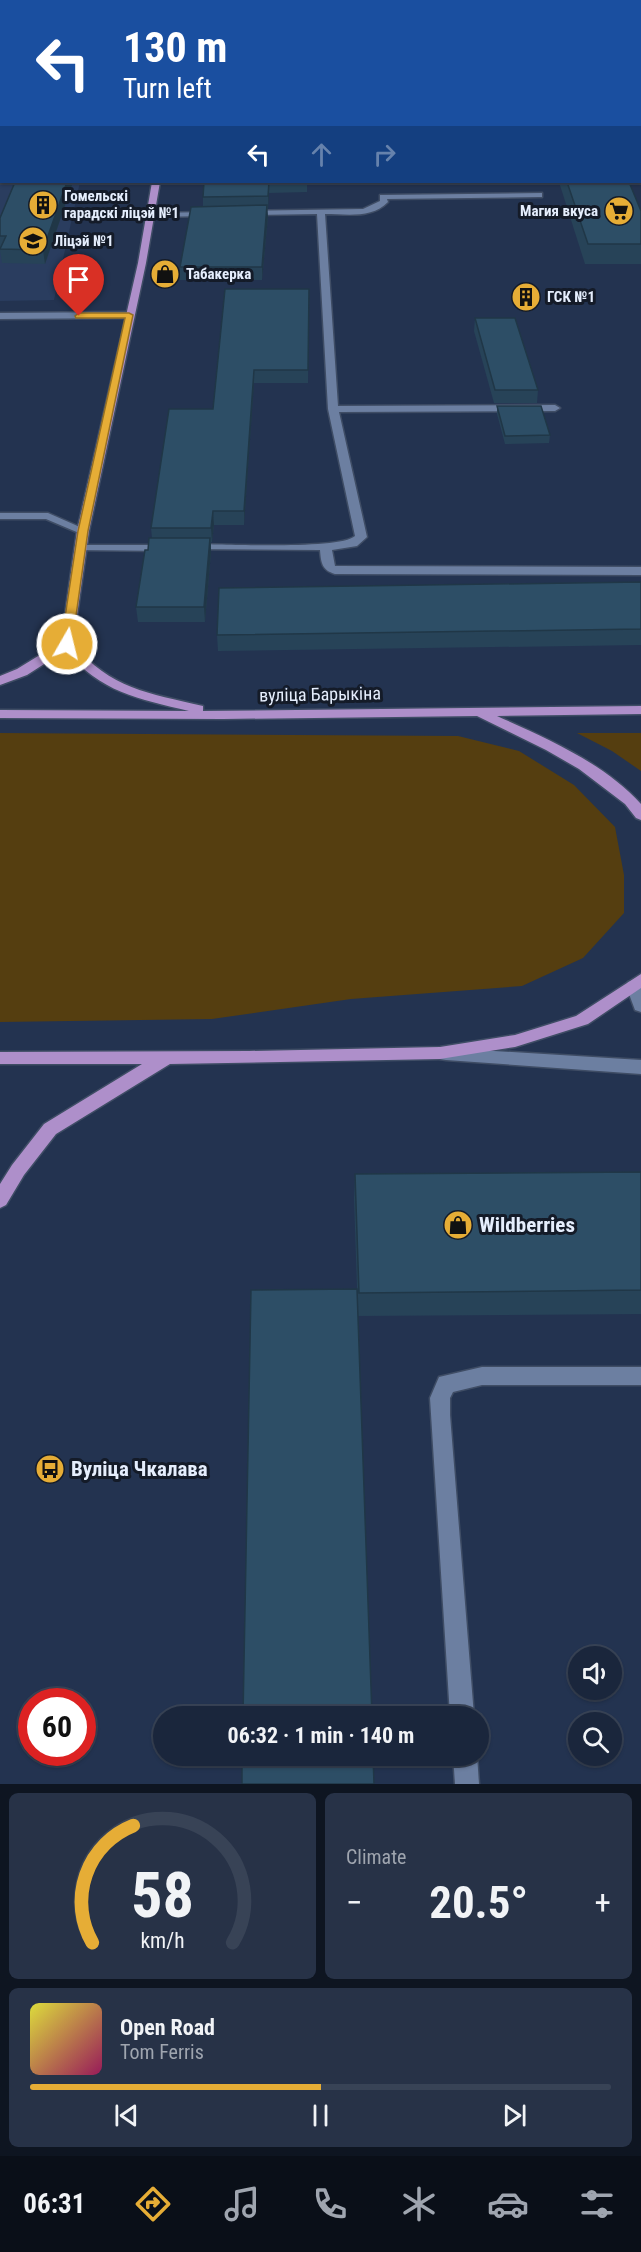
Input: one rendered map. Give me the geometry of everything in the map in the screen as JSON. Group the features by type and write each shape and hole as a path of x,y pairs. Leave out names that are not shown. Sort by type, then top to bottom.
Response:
{"main road":[{"path":"156,183 83,531 67,644 89,669 117,686 223,715"},
{"path":"0,681 22,672 67,644"},
{"name":"вуліца Барыкіна","path":"0,714 223,715 641,710"},
{"path":"477,712 544,742 596,773 636,806 641,815"},
{"path":"0,1058 169,1056 249,1058 440,1053 515,1041 582,1020 639,980"},
{"path":"0,1200 18,1170 50,1129 169,1056"}],"lane":[{"path":"240,213 369,211 379,207 384,201 383,197 539,195"},
{"path":"81,548 326,547 353,544 361,537 333,410 321,212"},
{"path":"150,215 217,214"},
{"path":"0,316 129,315"},
{"path":"333,410 555,408"},
{"path":"0,516 48,516 83,531"},
{"path":"326,547 327,564 335,570 641,571"},
{"path":"639,980 641,1006"},
{"path":"440,1053 641,1066"},
{"path":"461,1706 440,1415 440,1398 447,1384 482,1376 641,1376"},
{"path":"466,1766 467,1784"}],"shaded area":[{"name":"Ліцэй №1","path":"0,183 80,183 54,300 0,301"},
{"path":"0,733 458,736 519,751 574,785 615,827 624,875 624,913 583,958 522,986 351,999 212,1019 0,1022"},
{"path":"577,733 641,733 641,771 612,751"}],"building":[{"name":"Гомельскі гарадскі ліцэй №1","path":"15,183 67,183 43,250 0,249 6,236 0,236 0,218"},
{"path":"204,183 269,183 268,196 203,197"},
{"path":"567,183 629,183 641,211 641,244 588,244"},
{"path":"267,205 262,267 180,267 191,207"},
{"path":"225,289 309,289 308,370 254,370 244,511 213,511 211,528 151,528 169,409 213,409"},
{"path":"475,318 515,318 538,390 495,390"},
{"path":"497,406 541,406 550,435 505,436"},
{"path":"149,538 210,538 204,607 136,607"},
{"path":"641,582 641,629 217,635 219,588"},
{"path":"641,1172 641,1290 359,1293 355,1174"},
{"path":"357,1289 372,1706 243,1706 251,1290"},
{"path":"242,1766 373,1766 374,1784 242,1784"}],"place":[{"name":"Гомельскі гарадскі ліцэй №1","path":"43,205"},
{"name":"Магия вкуса","path":"619,211"},
{"name":"Ліцэй №1","path":"33,241"},
{"name":"Табакерка","path":"165,274"},
{"name":"ГСК №1","path":"526,297"},
{"name":"Wildberries","path":"458,1225"},
{"name":"Вуліца Чкалава","path":"50,1469"}],"route":[{"path":"67,644 83,531 129,315 79,316"}]}
